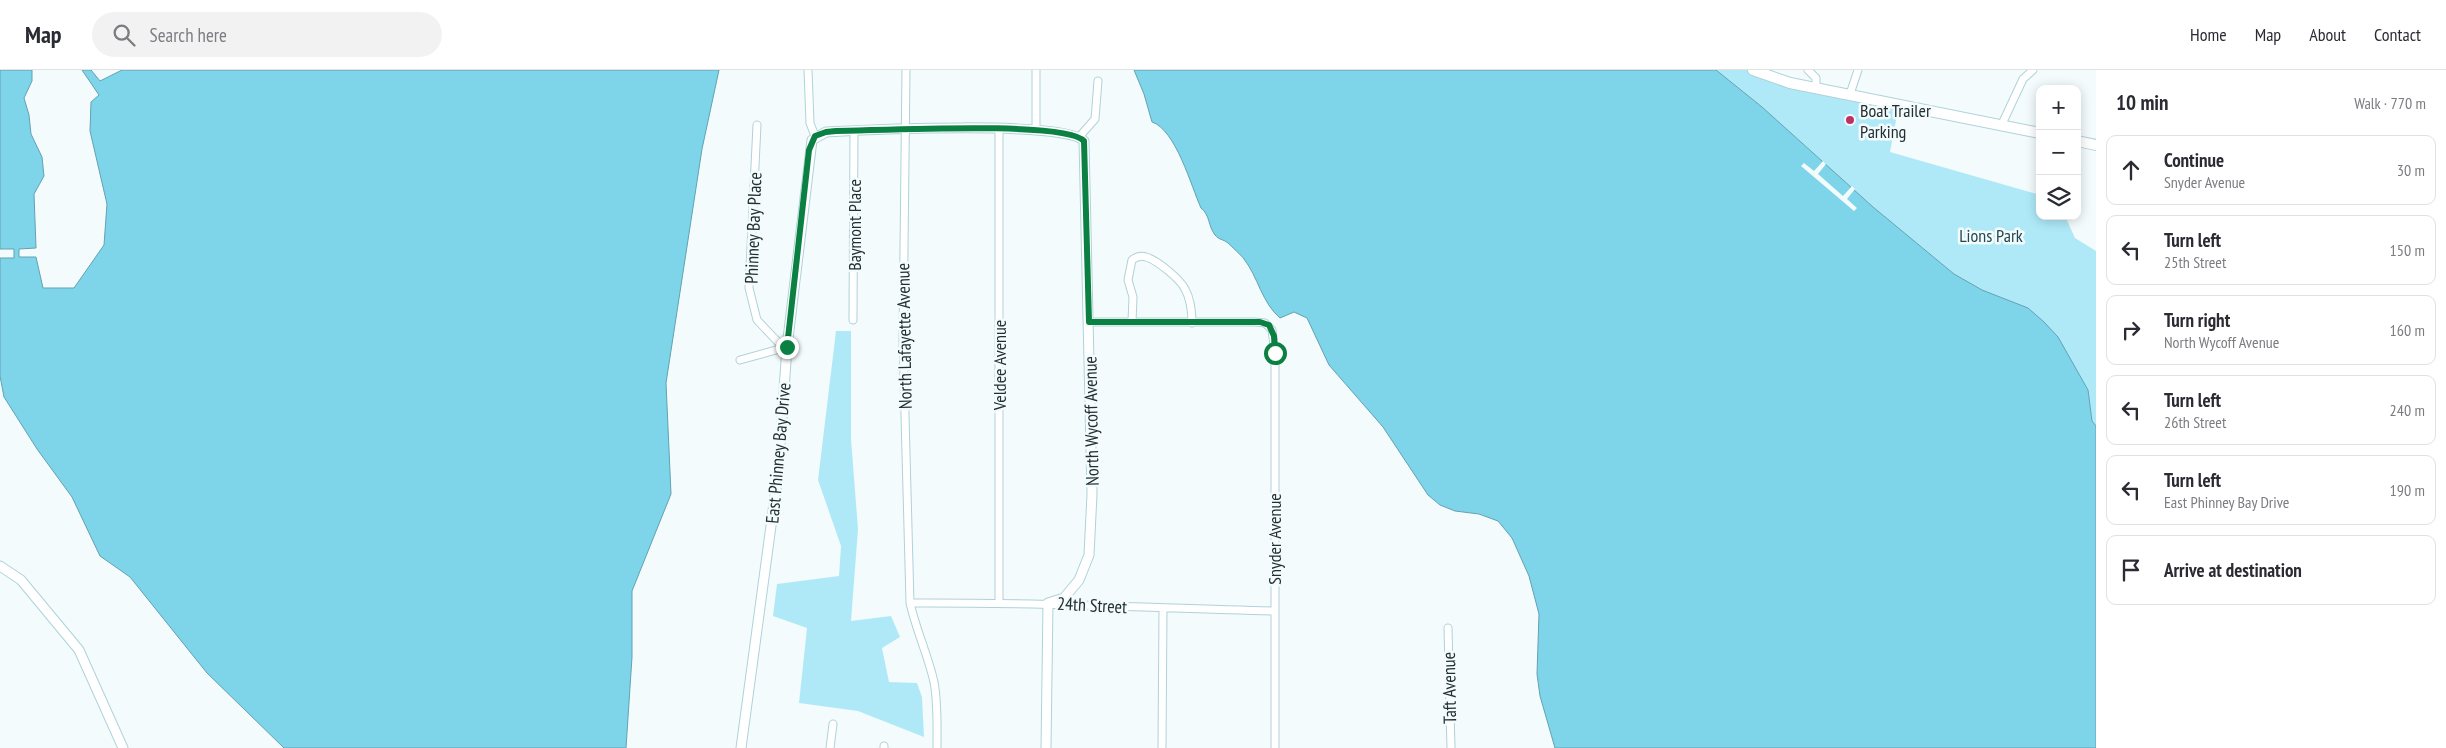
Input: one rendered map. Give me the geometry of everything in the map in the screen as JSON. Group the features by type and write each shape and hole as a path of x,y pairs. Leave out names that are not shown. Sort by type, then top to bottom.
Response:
{"main road":[{"path":"1753,70 1774,79 2036,132"},
{"path":"2081,142 2096,145"}],"street":[{"name":"East Phinney Bay Drive","path":"741,748 777,481 787,347 809,150 815,136 810,123 808,70"},
{"name":"North Lafayette Avenue","path":"906,70 903,340 910,603 933,680 938,711 937,748"},
{"path":"1036,70 1036,130"},
{"path":"1808,70 1816,78 1816,88"},
{"path":"1850,94 1858,70"},
{"path":"2002,124 2023,79 2033,70"},
{"path":"815,136 826,132 999,128 1036,130 1080,136 1095,119 1098,81"},
{"name":"Phinney Bay Place","path":"757,125 749,288 757,320 777,341 787,347"},
{"name":"Veldee Avenue","path":"999,128 999,602"},
{"name":"Baymont Place","path":"853,320 854,131"},
{"name":"North Wycoff Avenue","path":"1048,603 1064,598 1079,580 1089,555 1092,494 1089,322 1084,141 1080,136"},
{"path":"1089,322 1192,323 1190,300 1182,282 1146,256 1137,256 1132,260 1128,273 1133,296 1132,322"},
{"name":"Snyder Avenue","path":"1192,323 1260,322 1269,325 1272,330 1275,353 1275,748"},
{"path":"740,360 787,347"},
{"path":"0,566 21,580 79,650 123,748"},
{"name":"24th Street","path":"910,603 999,602 1048,603 1094,607 1274,610"},
{"path":"1046,748 1048,603"},
{"path":"1162,748 1163,608"},
{"name":"Taft Avenue","path":"1448,628 1451,748"},
{"path":"830,748 832,724"}],"green space":[{"name":"Lions Park","path":"1716,70 1753,70 1899,105 1890,152 2036,194 2036,220 2067,220 2075,238 2096,251 2096,426 2092,421 2088,390 2028,308 1982,290 1954,274 1873,207 1762,107"},
{"path":"836,331 851,331 851,439 858,529 851,621 891,616 900,637 882,648 889,682 917,683 922,697 924,737 858,711 799,703 807,628 773,616 777,584 839,576 841,546 818,480"}],"shaded area":[{"path":"0,70 32,70 32,81 24,98 29,115 31,134 42,157 44,176 34,194 36,248 19,249 19,257 36,257 43,288 74,288 104,245 107,204 90,131 91,102 99,95 82,70 91,70 100,81 122,70 719,70 702,149 666,383 671,494 632,591 632,657 626,748 284,748 207,673 130,577 100,556 72,497 37,449 4,397 0,376 0,258 14,258 14,249 0,249"},
{"path":"1134,70 1716,70 1762,107 1873,207 1954,274 1982,290 2028,308 2058,337 2088,390 2092,421 2096,426 2096,748 1555,748 1540,696 1537,674 1539,614 1529,576 1512,538 1498,521 1479,514 1455,511 1440,505 1428,495 1383,427 1329,365 1307,318 1294,312 1280,318 1274,312 1243,258 1228,243 1217,237 1213,232 1175,147 1161,127 1152,122 1144,94"}],"pier":[{"path":"1823,161 1826,164 1818,174 1843,196 1852,186 1855,189 1847,199 1857,208 1854,211 1801,166 1804,163 1814,171"}],"place":[{"name":"Boat Trailer Parking","path":"1850,120"}],"route":[{"path":"787,347 809,150 815,136 836,131 999,128 1068,133 1080,136 1084,141 1089,322 1260,322 1269,325 1272,330 1275,353"}]}
